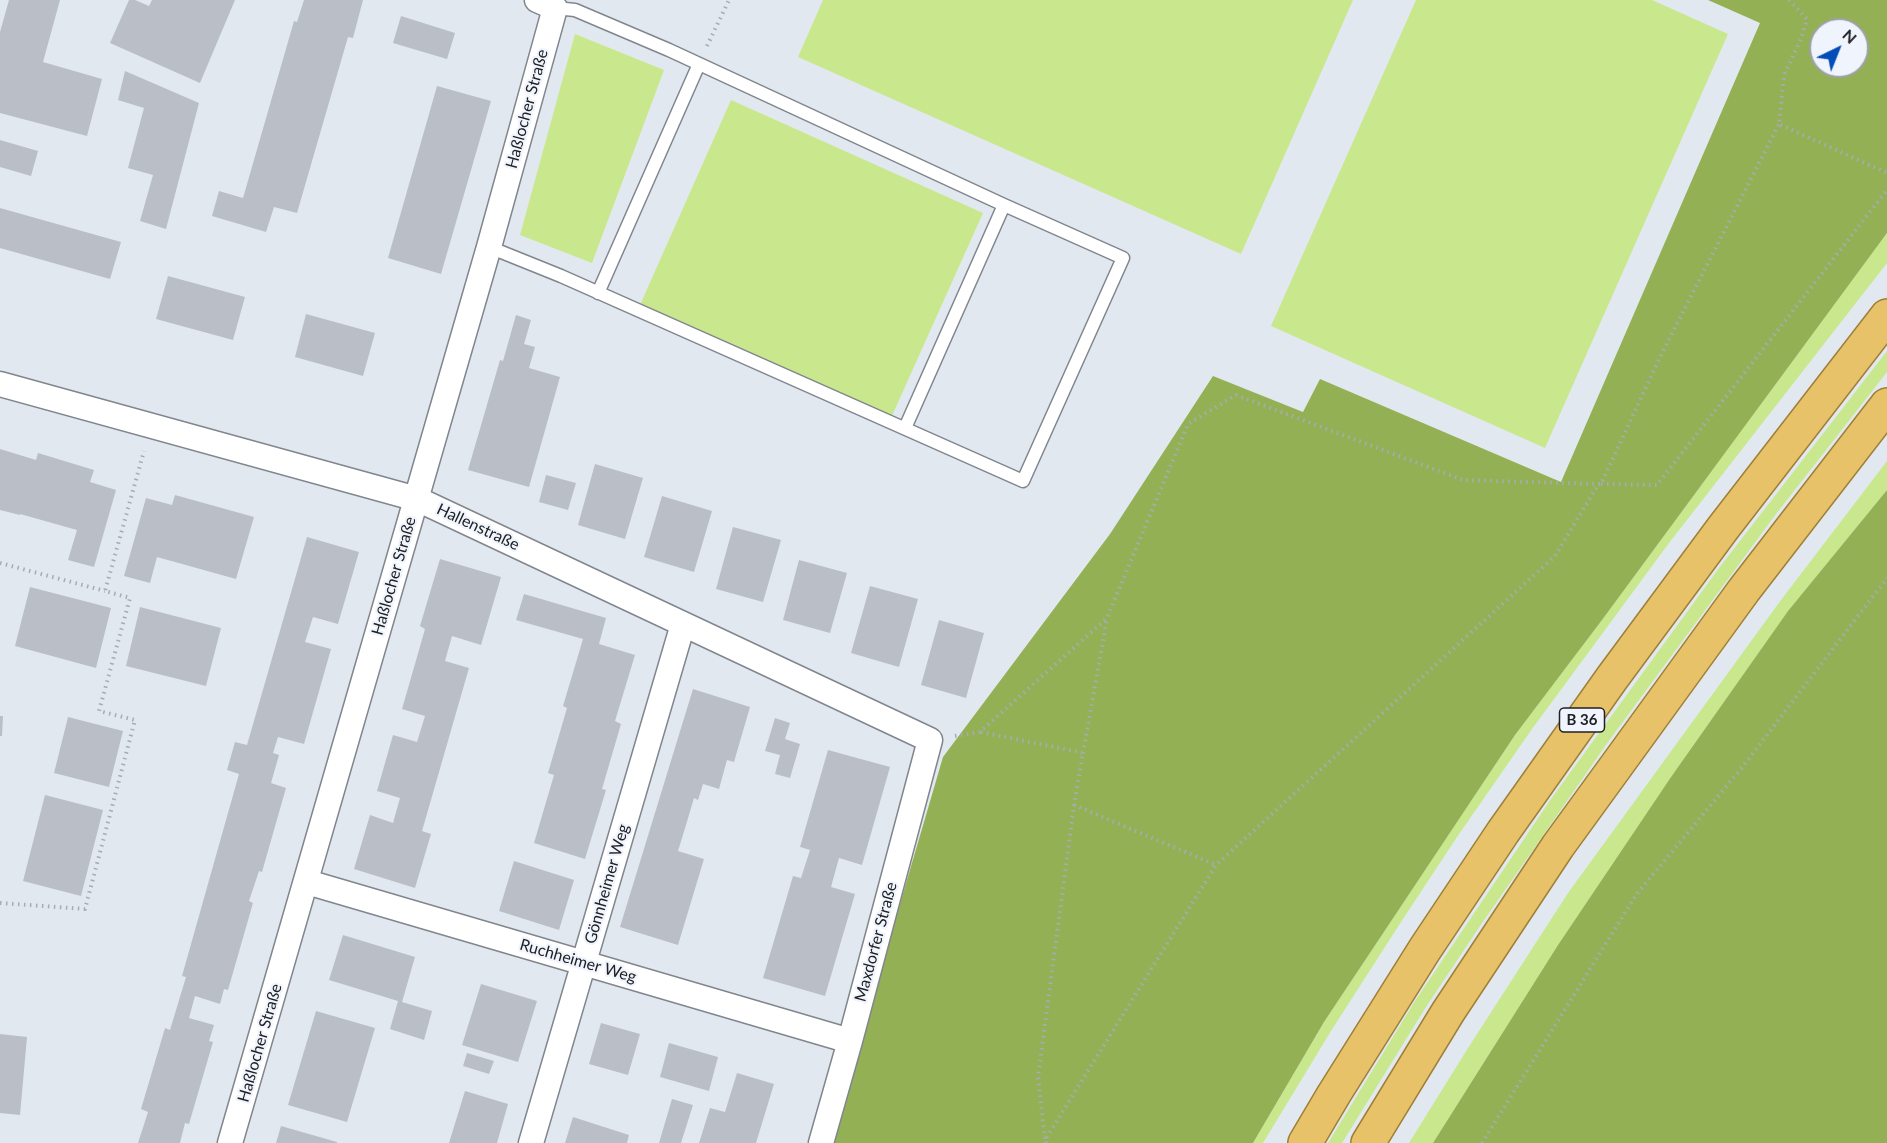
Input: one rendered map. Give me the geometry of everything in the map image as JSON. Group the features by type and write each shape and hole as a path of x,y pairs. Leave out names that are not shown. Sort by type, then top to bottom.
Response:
{"highway":[{"name":"B 36","path":"1305,1143 1425,949 1523,803 1723,528 1887,316"},
{"path":"1368,1143 1448,1012 1558,846 1744,590 1887,405"}],"street":[{"name":"Haßlocher Straße","path":"230,1143 489,247 546,4"},
{"name":"Hallenstraße","path":"0,384 417,499 930,740"},
{"name":"Gönnheimer Weg","path":"531,1143 683,624"},
{"name":"Maxdorfer Straße","path":"821,1143 930,740"},
{"name":"Ruchheimer Weg","path":"307,882 850,1041"}],"lane":[{"path":"489,247 561,276 1023,481 1123,258 1004,206 699,64 575,10 546,4"},
{"path":"598,293 699,64"},
{"path":"905,428 1004,206"}],"path":[{"path":"699,64 729,0"},
{"path":"1045,1142 1216,865 1555,556 1600,484 1662,353 1779,124 1784,75 1801,39 1807,19 1789,0"},
{"path":"1779,124 1887,173"},
{"path":"1045,1142 1038,1077 1074,805 1107,618 1188,424 1236,395 1463,480 1657,485 1887,190"},
{"path":"105,591 152,425"},
{"path":"0,563 130,598 99,711 135,720 85,909 0,903"},
{"path":"1482,1143 1636,895 1744,765 1887,578"},
{"path":"980,732 1107,618"},
{"path":"930,740 980,732 1083,753"},
{"path":"1074,805 1216,865"}],"green space":[{"path":"823,0 1353,0 1241,254 798,57"},
{"path":"1416,0 1652,0 1728,34 1545,448 1271,326"},
{"path":"1708,0 1887,0 1887,233 1515,735 1324,1022 1253,1143 830,1143 943,757 1110,534 1213,376 1303,412 1320,379 1561,482 1760,23"},
{"path":"575,34 664,70 592,263 520,235"},
{"path":"731,100 983,213 891,418 640,305"},
{"path":"1887,233 1887,263 1669,543 1532,729 1401,922 1263,1143 1253,1143 1324,1022 1515,735"},
{"path":"1887,351 1887,372 1776,514 1608,742 1426,1007 1342,1143 1328,1143 1415,1001 1551,799 1719,568"},
{"path":"1887,461 1887,490 1788,611 1671,777 1558,945 1433,1143 1409,1143 1568,893 1781,600"},
{"path":"1887,490 1887,1143 1433,1143 1558,945 1671,777 1788,611"}],"building":[{"path":"9,0 60,0 43,62 102,79 87,136 0,113 0,32"},
{"path":"129,0 149,6 152,0 235,0 200,83 110,43"},
{"path":"304,0 363,0 353,38 348,37 297,213 274,207 266,232 212,216 219,191 243,198 294,21 297,22"},
{"path":"401,16 455,33 447,59 393,43"},
{"path":"125,71 199,103 166,229 140,221 153,175 128,168 144,108 118,100"},
{"path":"437,86 491,101 441,274 388,258"},
{"path":"0,140 38,151 31,176 0,167"},
{"path":"0,208 121,242 110,279 0,248"},
{"path":"168,276 245,297 233,340 156,319"},
{"path":"306,314 375,333 363,376 295,357"},
{"path":"516,315 531,320 524,344 535,347 529,368 560,377 529,487 468,470 500,360 503,361"},
{"path":"0,449 36,460 38,453 94,470 90,482 116,490 94,567 68,560 77,530 0,510"},
{"path":"595,464 643,478 625,539 578,525"},
{"path":"546,475 576,483 568,510 539,502"},
{"path":"175,495 254,517 236,579 157,557 150,583 124,576 146,498 172,505"},
{"path":"662,496 712,511 694,572 644,557"},
{"path":"733,527 781,540 763,602 716,589"},
{"path":"307,537 359,552 338,624 313,617 305,642 331,649 304,744 278,737 273,753 279,755 271,783 286,788 262,872 259,871 249,901 253,903 228,990 224,989 220,1004 195,996 189,1018 214,1025 209,1041 213,1042 189,1124 185,1123 180,1143 138,1143 148,1112 141,1109 165,1028 170,1030 186,977 182,976 239,774 227,770 235,742 247,745"},
{"path":"440,559 501,577 481,645 452,636 445,661 469,668 422,831 431,834 415,888 354,869 370,815 393,823 400,798 377,791 393,735 417,742 425,716 402,709 425,629 420,626"},
{"path":"799,560 847,573 830,633 783,620"},
{"path":"870,586 918,599 899,667 851,653"},
{"path":"30,587 111,608 96,668 15,646"},
{"path":"524,594 606,618 599,644 635,655 615,721 621,724 602,789 606,790 585,859 534,843 554,775 548,773 567,708 563,706 583,639 516,620"},
{"path":"140,607 221,628 206,686 126,666"},
{"path":"939,620 984,633 966,698 921,685"},
{"path":"693,689 750,707 734,762 727,760 719,789 703,784 698,800 694,798 678,851 704,859 678,945 620,927"},
{"path":"0,716 3,716 2,736 0,736"},
{"path":"68,717 123,731 109,787 54,773"},
{"path":"775,718 790,723 785,739 800,744 790,778 775,774 780,755 765,751"},
{"path":"828,750 890,767 862,865 839,858 831,887 855,894 825,996 763,978 793,876 801,878 810,850 800,847"},
{"path":"45,795 103,810 81,896 23,881"},
{"path":"514,861 574,880 559,930 499,911"},
{"path":"343,935 415,957 402,1002 432,1011 424,1040 390,1029 398,1001 329,980"},
{"path":"481,984 537,1001 518,1062 462,1045"},
{"path":"316,1011 375,1028 347,1122 288,1105"},
{"path":"601,1023 640,1034 628,1075 589,1064"},
{"path":"0,1034 27,1037 20,1115 0,1113"},
{"path":"669,1043 718,1057 709,1091 660,1077"},
{"path":"467,1053 494,1061 489,1074 463,1066"},
{"path":"737,1073 774,1084 756,1143 699,1143 710,1108 725,1112"},
{"path":"465,1091 508,1104 497,1143 449,1143"},
{"path":"672,1099 693,1105 681,1143 659,1143"},
{"path":"573,1117 629,1135 627,1143 565,1143"},
{"path":"281,1126 337,1142 337,1143 276,1143"}]}
